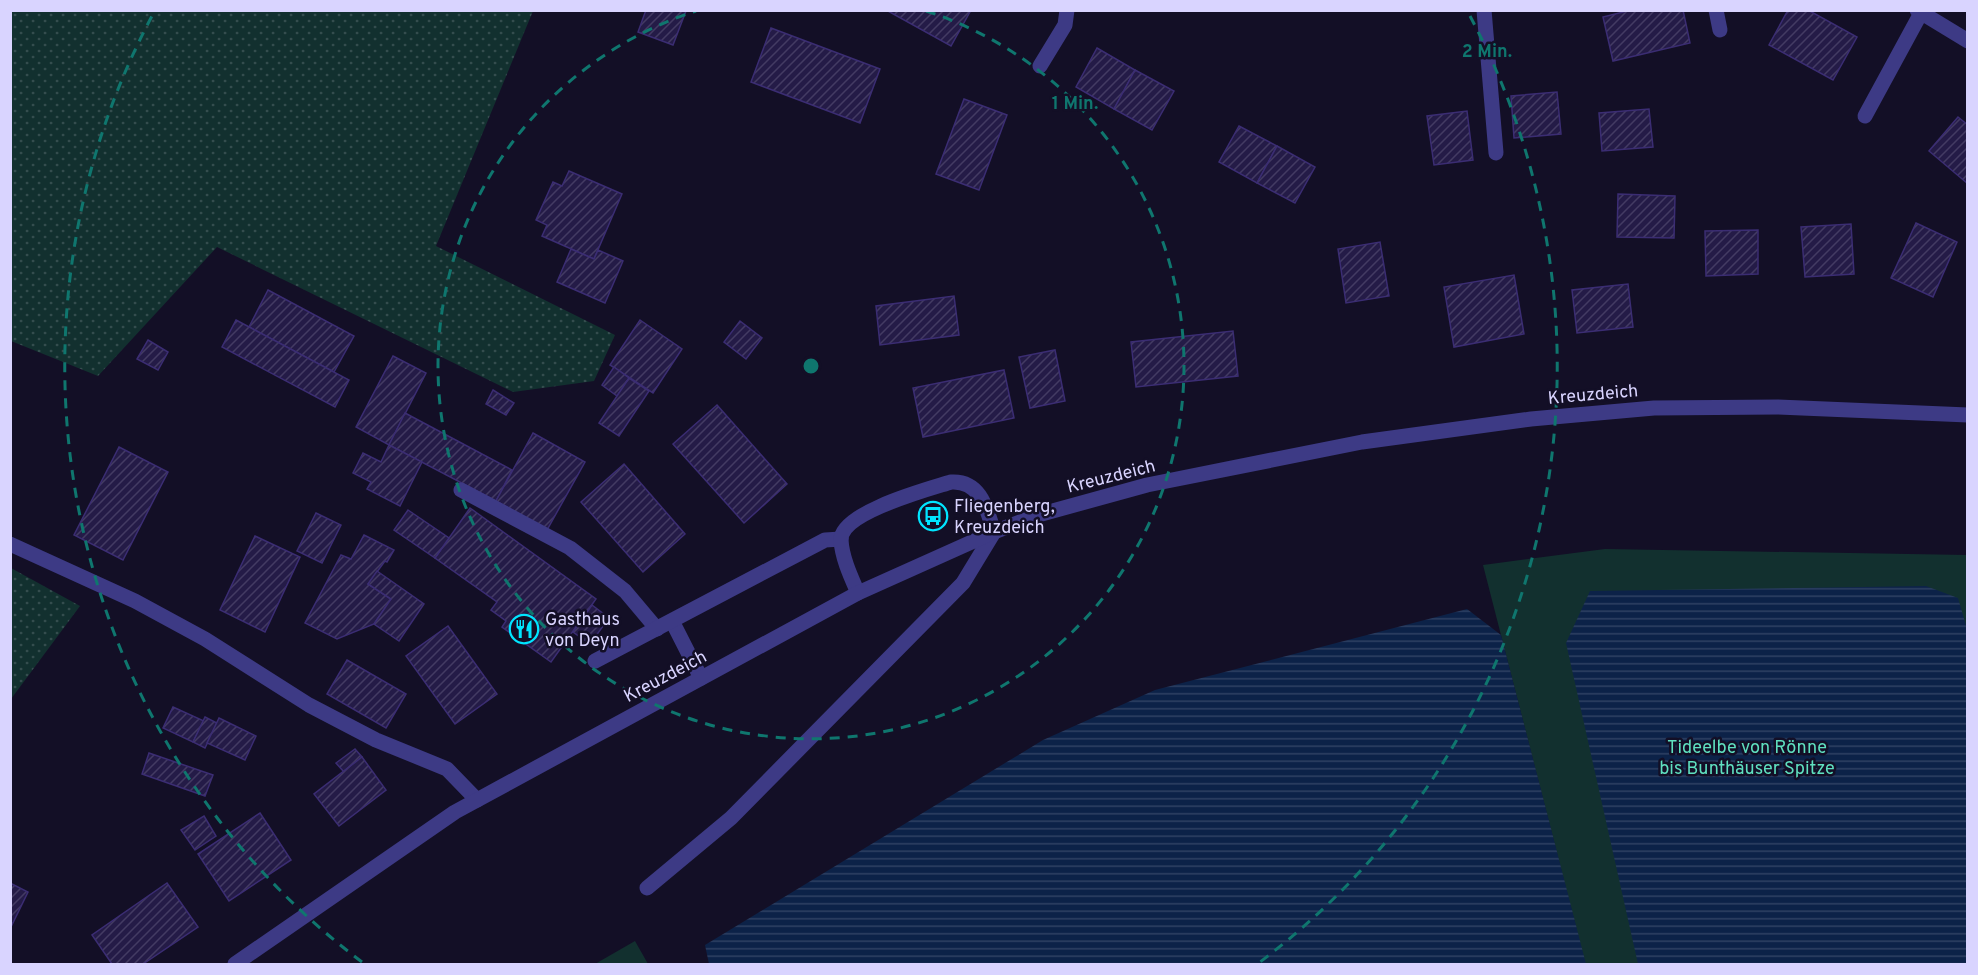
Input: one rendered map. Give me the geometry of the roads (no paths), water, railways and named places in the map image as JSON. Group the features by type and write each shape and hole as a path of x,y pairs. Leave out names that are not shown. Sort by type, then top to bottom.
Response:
{"street":[{"path":"1040,66 1065,25 1067,10"},
{"path":"1484,10 1496,153"},
{"path":"1716,10 1720,30"},
{"path":"1865,117 1919,12 1968,41"},
{"name":"Kreuzdeich","path":"235,964 454,812 858,593 994,532 1038,515 1147,485 1362,442 1531,419 1666,408 1778,407 1968,415"},
{"path":"647,888 731,818 963,583 994,532 985,500 971,485 959,481 951,482 898,499 856,518 843,530 841,539 846,564 858,593"},
{"path":"461,490 570,548 625,591 657,629"},
{"path":"595,661 825,540 841,539"},
{"path":"10,544 135,601 205,639 309,705 376,740 447,770 477,800"},
{"path":"672,621 701,678"}],"water":[{"name":"Tideelbe von Rönne bis Bunthäuser Spitze","path":"1926,586 1958,598 1967,629 1967,964 1638,964 1566,643 1590,591"},
{"path":"1467,609 1501,635 1586,964 709,964 705,945 1043,740 1155,690"}],"place":[{"name":"Fliegenberg, Kreuzdeich","path":"933,516"},
{"name":"Gasthaus von Deyn","path":"524,629"}]}
